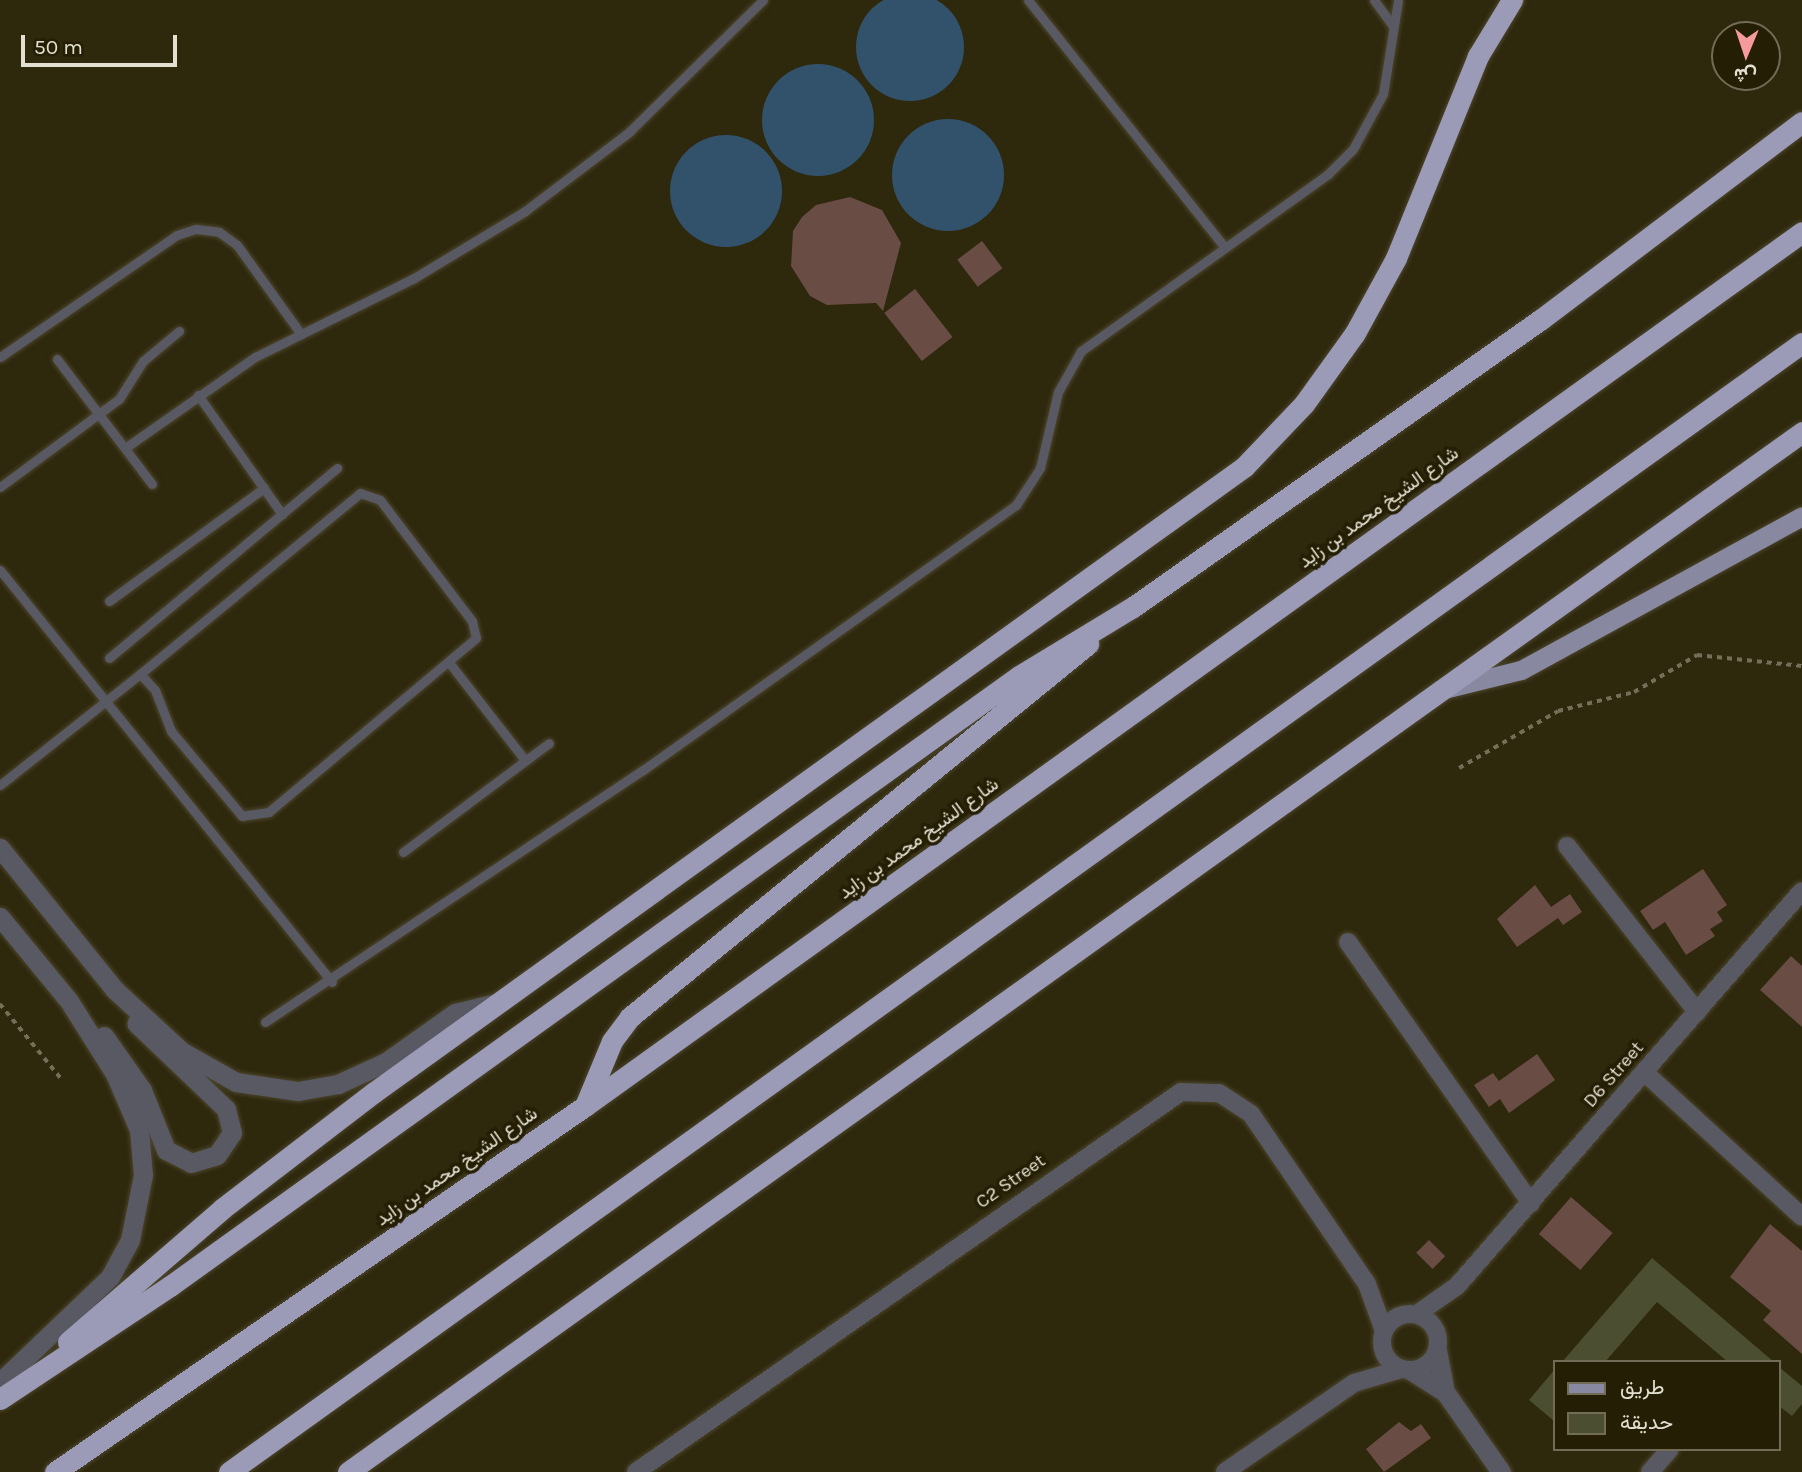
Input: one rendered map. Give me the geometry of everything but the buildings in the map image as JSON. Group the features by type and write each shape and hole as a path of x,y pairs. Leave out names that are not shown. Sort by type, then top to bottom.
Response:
{"highway":[{"path":"35,1376 223,1208 501,1001 1189,511 1275,436 1331,370 1377,295 1455,107 1512,0"},
{"path":"585,1106 612,1041 636,1012 1133,607 1540,320 1802,122"},
{"name":"شارع الشيخ محمد بن زايد","path":"55,1472 585,1106 1802,232"},
{"path":"229,1472 1802,343"},
{"path":"348,1472 1435,691 1802,432"},
{"path":"0,1399 182,1278 1019,676 1133,607"}],"main road":[{"path":"1435,691 1521,670 1802,516"}],"street":[{"path":"1567,846 1697,1012"},
{"path":"0,848 115,990 161,1052 226,1109 232,1133 217,1155 191,1163 173,1157 131,1072 77,1012 0,917"},
{"name":"D6 Street","path":"1414,1314 1457,1286 1802,891"},
{"path":"1348,942 1531,1203"},
{"path":"115,990 198,1063 236,1082 277,1091 357,1077 456,1013 501,1001"},
{"path":"0,1382 96,1295 122,1257 138,1212 143,1164 132,1108 77,1012"},
{"path":"1644,1072 1772,1186 1802,1217"},
{"name":"C2 Street","path":"636,1472 1181,1093 1219,1093 1251,1114 1367,1284 1383,1335"},
{"path":"1772,1186 1802,1200"},
{"name":"C2 Street","path":"1367,1284 1414,1314"},
{"name":"D6 Street","path":"1437,1342 1457,1286"},
{"path":"1354,1383 1383,1335 1414,1314 1437,1342 1445,1392"},
{"path":"1383,1335 1384,1354 1445,1392 1501,1472"},
{"path":"1225,1472 1354,1383 1427,1364 1437,1342"},
{"path":"1650,1472 1668,1451"}],"lane":[{"path":"125,448 198,395 302,334 414,278 546,195 629,132 763,0"},
{"path":"1028,0 1224,246"},
{"path":"1374,0 1392,24"},
{"path":"265,1022 332,982 643,771 1016,505 1040,468 1058,392 1081,351 1353,149 1383,94 1392,24 1398,0"},
{"path":"0,357 177,235 197,229 219,232 237,245 302,334"},
{"path":"0,487 119,399 150,352 179,331"},
{"path":"57,359 152,484"},
{"path":"198,395 282,514"},
{"path":"109,658 337,468"},
{"path":"108,601 264,488"},
{"path":"0,785 106,702 140,674 360,493 380,500 475,626 474,645 269,812 251,819 235,809 178,740 140,674"},
{"path":"0,570 332,982"},
{"path":"451,664 525,761"},
{"path":"403,852 549,743"}],"path":[{"path":"1458,768 1558,711 1634,692 1697,655 1802,666"},
{"path":"0,1004 63,1082"}],"green space":[{"path":"1652,1258 1772,1360 1726,1360 1657,1302 1607,1360 1564,1360"},
{"path":"1781,1369 1802,1386 1802,1404 1792,1416 1781,1408"},
{"path":"1554,1370 1554,1421 1529,1400"}],"water":[{"path":"885,-1 935,-1 955,17 963,36 963,58 955,77 940,92 921,100 899,100 880,92 865,77 857,58 860,26 872,9"},
{"path":"818,64 839,69 857,81 869,99 874,120 869,141 857,159 839,171 818,176 797,171 779,159 767,141 762,120 767,99 779,81 797,69"},
{"path":"948,119 969,124 987,136 999,154 1004,175 999,196 987,214 969,226 948,231 927,226 909,214 897,196 892,175 897,154 909,136 927,124"},
{"path":"726,135 747,140 765,152 777,170 782,191 777,212 765,230 747,242 726,247 705,242 687,230 675,212 670,191 675,170 687,152 705,140"}]}
